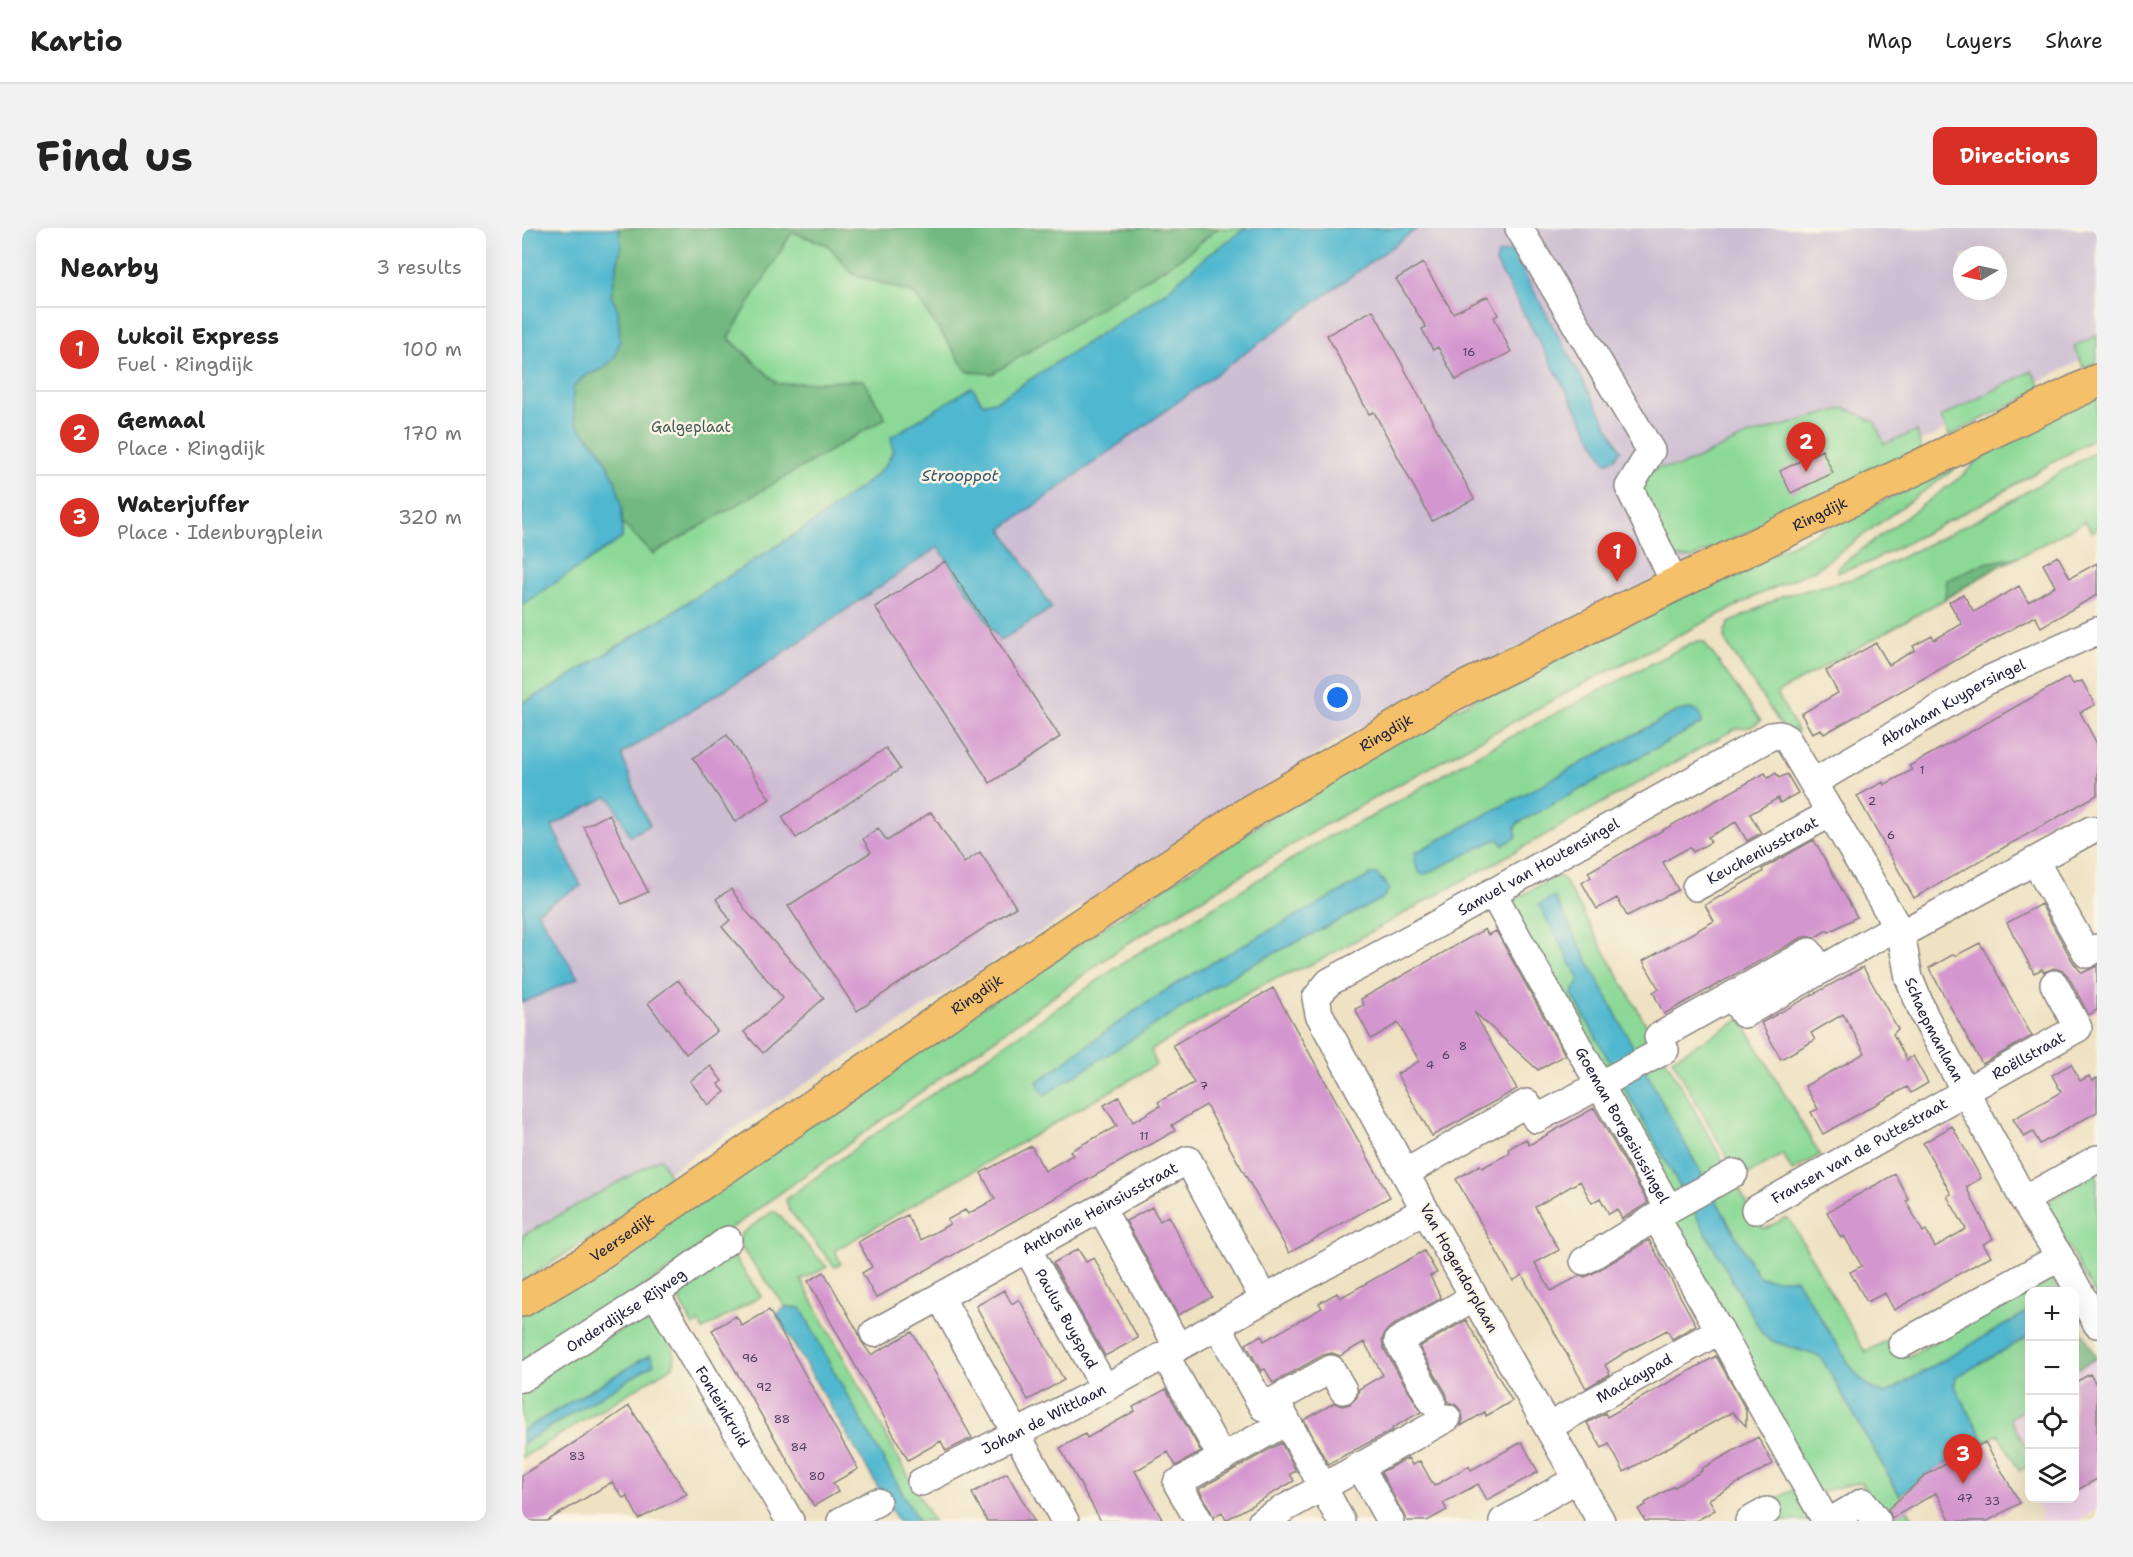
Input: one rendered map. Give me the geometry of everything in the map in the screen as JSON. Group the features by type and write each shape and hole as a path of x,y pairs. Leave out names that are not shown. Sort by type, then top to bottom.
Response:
{"main road":[{"name":"Ringdijk","path":"722,1170 942,1018 1253,810 1453,694 1675,584 2097,381"},
{"name":"Veersedijk","path":"522,1300 588,1261 722,1170"}],"street":[{"path":"1519,228 1651,451 1629,487 1675,584"},
{"name":"Abraham Kuypersingel","path":"1814,782 1988,680 2093,641"},
{"name":"Schaepmanlaan","path":"1780,735 1787,739 1814,782 1899,930 1909,978 1925,1017 2024,1200 2060,1257 2097,1324"},
{"name":"Samuel van Houtensingel","path":"1319,1014 1316,998 1329,982 1430,928 1770,736 1780,735"},
{"name":"Keucheniusstraat","path":"1696,887 1831,813"},
{"path":"1501,1139 1599,1086 1732,996 1809,952 1821,970 2095,828"},
{"path":"2035,861 2086,954 2097,948"},
{"name":"Goeman Borgesiussingel","path":"1492,892 1599,1086 1720,1330 1827,1521"},
{"name":"Roëllstraat","path":"1966,1092 2078,1028 2054,984"},
{"name":"Van Hogendorplaan","path":"1319,1014 1425,1210 1601,1521"},
{"name":"Fransen van de Puttestraat","path":"1755,1210 1966,1092"},
{"path":"1405,1173 1527,1103 1536,1119"},
{"path":"2024,1200 2097,1159"},
{"name":"Anthonie Heinsiusstraat","path":"874,1333 1188,1160 1264,1299"},
{"path":"1584,1261 1734,1173"},
{"path":"1101,1208 1222,1458"},
{"name":"Johan de Wittlaan","path":"921,1482 1105,1388 1425,1210"},
{"name":"Onderdijkse Rijweg","path":"522,1378 655,1293 728,1240"},
{"name":"Paulus Buyspad","path":"1027,1249 1105,1388"},
{"path":"1902,1344 2060,1257"},
{"name":"Fonteinkruid","path":"655,1293 790,1521"},
{"path":"940,1296 1065,1521"},
{"path":"1262,1521 1360,1466 1440,1409 1398,1341 1474,1297"},
{"path":"1217,1325 1263,1407 1281,1411 1341,1521"},
{"name":"Mackaypad","path":"1548,1427 1720,1330"},
{"path":"1199,1521 1177,1483 1222,1458 1281,1411 1337,1380"},
{"path":"1360,1466 1390,1521"},
{"path":"1503,1521 1577,1479"},
{"path":"841,1521 877,1502"},
{"path":"1831,1521 1863,1502 1877,1521"}],"shaded area":[{"path":"1332,228 2097,228 2097,352 1343,737 522,1266 522,760"},
{"path":"2097,1358 2097,1509 2076,1521 2040,1521 2042,1513 2036,1503 2079,1503 2079,1368"},
{"path":"2025,1408 2025,1445 2009,1418"}],"green space":[{"name":"Galgeplaat","path":"619,228 1218,228 1184,256 992,374 967,371 915,294 853,274 828,245 792,232 728,338 778,384 863,380 886,418 653,554 622,523 622,507 601,451 576,423 573,403 573,388 584,376 602,369 618,310 611,296 621,246"},
{"path":"1218,228 1246,228 1208,255 1164,293 998,400 983,404 973,388 893,451 886,465 870,480 810,525 553,687 522,703 522,605 622,538 622,523 653,554 863,380 778,384 728,337 792,232 828,245 853,274 915,294 967,371 1184,256"},
{"path":"2097,335 2097,362 2084,368 2074,347"},
{"path":"2032,371 2042,389 1949,436 1941,417"},
{"path":"2097,393 2097,437 1981,504 1868,563 1838,572 1838,567 1962,476 1976,462 1985,444"},
{"path":"1845,408 1875,422 1884,444 1917,431 1921,450 1693,558 1678,558 1664,549 1637,479 1660,467 1679,467 1744,437"},
{"path":"2097,451 2097,529 2092,532 2085,521 2019,557 1982,564 1947,580 1945,599 1777,693 1798,732 1783,728 1725,641 1725,631 1729,623 1783,596 1852,579 1874,571 1981,518"},
{"path":"1960,465 1816,569 1756,596 1573,689 1325,825 1128,943 708,1245 522,1365 522,1313 1363,756 1634,619"},
{"path":"2019,557 1945,599 1947,580 1982,564"},
{"path":"1704,642 1761,721 1750,727 1735,729 1317,962 1267,982 1151,1050 1156,1065 835,1250 841,1264 835,1267 789,1210 786,1200 789,1197 894,1120 1132,957 1328,837 1369,818 1484,751 1689,644","holes":["1690,709 1702,723 1518,823 1503,845 1499,839 1415,853 1676,712","1383,879 1389,889 1381,899 1243,969 1044,1094 1038,1082 1174,985"]},
{"path":"1556,876 1563,878 1760,1226 1765,1229 1785,1218 1790,1220 1865,1352 1895,1336 1908,1357 2025,1290 2025,1313 1885,1394 1874,1390 1857,1376 1792,1278 1775,1280 1758,1276 1663,1104 1580,980 1572,994 1762,1333 1769,1340 1821,1357 1914,1521 1883,1521 1861,1482 1815,1493 1508,903"},
{"path":"1741,1019 1820,1155 1792,1171 1783,1154 1740,1179 1672,1059"},
{"path":"661,1158 673,1184 522,1282 522,1236"},
{"path":"2097,1173 2097,1298 2047,1208 2052,1199"},
{"path":"772,1212 776,1212 827,1267 801,1280 933,1521 918,1521 833,1370 801,1308 786,1307 742,1249 739,1241 741,1234"},
{"path":"729,1255 735,1258 761,1296 703,1330 699,1322 693,1326 680,1302 680,1297 685,1291 682,1286"},
{"path":"2048,1279 2053,1281 2057,1287 2030,1287"},
{"path":"648,1315 653,1316 672,1348 673,1366 522,1458 522,1444 654,1363 649,1355 522,1431 522,1384"},
{"path":"2079,1326 2097,1358 2079,1368"},
{"path":"2025,1338 2025,1409 2010,1418 2025,1445 2025,1467 2019,1471 1999,1434 1985,1442 1954,1385 1956,1377"},
{"path":"1796,1488 1818,1521 1779,1521 1770,1503"}],"water":[{"path":"525,228 619,228 621,246 611,296 618,310 620,342 614,359 602,369 584,376 573,388 573,403 576,423 601,451 615,480 622,507 622,538 522,605 522,230"},
{"name":"Strooppot","path":"1246,228 1418,228 1002,529 1052,608 1000,641 939,548 935,549 777,657 623,753 622,756 642,810 650,825 630,836 612,800 606,797 552,826 581,886 537,911 578,978 522,1003 522,703 553,687 810,525 870,480 886,465 893,451 891,437 972,387 983,404 998,400 1164,293 1208,255"},
{"path":"1512,251 1621,450 1615,458 1606,463 1496,263 1498,254"},
{"path":"1690,709 1700,713 1702,723 1518,823 1515,828 1517,837 1503,845 1499,839 1495,840 1426,874 1420,874 1414,862 1415,853 1676,712"},
{"path":"1377,874 1389,889 1382,899 1243,969 1044,1095 1037,1082 1158,995 1248,942 1371,875"},
{"path":"1554,896 1663,1104 1758,1276 1772,1279 1796,1279 1857,1376 1874,1390 1885,1394 2025,1313 2025,1338 1956,1377 1954,1385 1985,1442 1926,1475 1900,1495 1821,1357 1769,1340 1762,1333 1572,994 1580,980 1539,905"},
{"path":"786,1307 801,1308 833,1370 918,1521 898,1521 777,1316"},
{"path":"650,1355 654,1364 522,1444 522,1431"}],"building":[{"path":"1423,263 1453,313 1488,296 1498,315 1494,317 1511,352 1456,380 1438,347 1433,350 1422,329 1426,327 1396,279"},
{"path":"1373,310 1474,499 1432,521 1374,412 1369,414 1327,335"},
{"path":"1822,450 1833,473 1791,493 1780,471"},
{"path":"2058,556 2070,578 2097,563 2097,595 2041,627 2035,616 1824,734 1821,729 1812,733 1801,714 1838,693 1826,671 1876,643 1889,665 1915,650 1913,646 1932,636 1934,640 1962,624 1949,602 1963,594 1974,612 2019,586 2028,602 2055,586 2043,564"},
{"path":"945,561 1060,737 990,783 875,607"},
{"path":"2069,677 2073,684 2082,681 2095,705 2080,712 2097,744 2097,795 1914,898 1857,796 1912,770 1909,766"},
{"path":"727,735 770,799 735,822 693,758"},
{"path":"886,748 900,769 796,838 782,817"},
{"path":"1765,773 1768,778 1776,773 1779,778 1787,774 1798,793 1780,803 1778,798 1750,814 1761,833 1747,841 1736,822 1708,837 1711,842 1693,852 1690,847 1663,862 1678,890 1627,916 1617,898 1597,909 1582,883 1591,877 1588,872"},
{"path":"931,812 964,863 980,852 1016,907 857,1011 788,906 871,852 863,839 878,828 887,841"},
{"path":"609,814 648,892 622,904 584,827"},
{"path":"1814,840 1857,917 1814,938 1808,936 1801,938 1664,1014 1653,992 1659,989 1643,961 1714,921 1705,905"},
{"path":"731,889 747,912 824,998 763,1053 744,1032 783,998 722,927 730,920 716,899"},
{"path":"2041,904 2073,962 2082,973 2097,966 2097,1010 2089,1015 2063,971 2054,968 2044,972 2042,969 2034,973 2007,923"},
{"path":"1485,929 1488,935 1496,931 1565,1055 1538,1070 1474,1012 1517,1089 1432,1136 1397,1074 1419,1061 1398,1023 1371,1039 1355,1009 1364,1005 1361,999"},
{"path":"1980,943 2032,1036 1982,1064 1929,968"},
{"path":"1863,967 1898,1029 1893,1034 1907,1060 1913,1056 1928,1083 1911,1093 1907,1087 1823,1134 1811,1112 1818,1109 1805,1086 1865,1053 1843,1014 1811,1033 1815,1040 1781,1059 1761,1023"},
{"path":"678,980 717,1031 686,1054 648,1003"},
{"path":"1273,988 1390,1197 1289,1253 1206,1105 1172,1125 1175,1131 876,1298 862,1273 872,1267 858,1242 907,1215 921,1240 950,1224 947,1220 965,1210 968,1214 995,1199 981,1173 1031,1146 1045,1171 1073,1155 1070,1151 1117,1126 1104,1105 1119,1097 1133,1122 1160,1106 1158,1102 1194,1083 1173,1045"},
{"path":"2071,1064 2080,1081 2089,1076 2092,1081 2097,1078 2097,1112 2040,1144 2033,1132 2024,1137 2013,1119 2061,1092 2052,1075"},
{"path":"711,1066 722,1081 718,1084 725,1092 708,1105 690,1081"},
{"path":"1594,1108 1648,1203 1622,1219 1617,1209 1609,1214 1600,1198 1592,1203 1580,1181 1535,1207 1559,1250 1535,1263 1551,1291 1579,1276 1585,1277 1592,1274 1649,1240 1696,1325 1672,1339 1667,1330 1624,1353 1605,1365 1610,1374 1586,1388 1522,1275 1513,1281 1456,1179 1480,1165 1482,1168 1510,1153 1508,1149 1526,1139 1529,1145"},
{"path":"1952,1126 1981,1178 1966,1187 1993,1239 1983,1244 1991,1256 1894,1310 1885,1293 1867,1302 1850,1272 1862,1266 1844,1236 1841,1238 1827,1212 1895,1174 1909,1200 1906,1201 1923,1232 1926,1230 1935,1247 1966,1229 1947,1196 1951,1194 1923,1143"},
{"path":"1152,1207 1160,1221 1168,1216 1212,1297 1178,1315 1126,1221"},
{"path":"1078,1249 1086,1262 1094,1258 1138,1338 1105,1356 1053,1263"},
{"path":"1424,1251 1437,1273 1430,1276 1441,1298 1390,1327 1382,1340 1384,1349 1421,1412 1392,1428 1393,1430 1328,1464 1304,1420 1334,1403 1342,1406 1350,1404 1357,1397 1359,1389 1383,1375 1364,1342 1340,1356 1332,1353 1323,1355 1273,1383 1265,1369 1261,1371 1246,1344 1261,1335 1264,1341 1322,1308 1319,1303 1337,1293 1340,1298"},
{"path":"824,1272 861,1341 871,1355 912,1332 972,1438 946,1451 941,1441 908,1460 808,1281"},
{"path":"1004,1290 1012,1304 1019,1299 1064,1380 1028,1400 976,1306"},
{"path":"769,1310 858,1469 833,1483 838,1492 814,1506 712,1330 736,1316 742,1326"},
{"path":"1466,1320 1512,1401 1486,1416 1485,1412 1461,1426 1463,1419 1461,1411 1456,1405 1448,1402 1446,1393 1419,1347"},
{"path":"1716,1356 1746,1410 1746,1426 1732,1412 1624,1472 1609,1444 1602,1448 1587,1423 1605,1413 1607,1417"},
{"path":"2090,1374 2097,1386 2097,1479 2079,1489 2079,1395 2079,1380"},
{"path":"1166,1389 1201,1452 1176,1466 1168,1452 1135,1471 1163,1521 1101,1521 1060,1448 1085,1434 1087,1438 1135,1411 1133,1407"},
{"path":"629,1406 687,1494 639,1519 627,1496 623,1498 612,1482 547,1521 522,1521 522,1475"},
{"path":"1758,1437 1773,1464 1709,1499 1715,1510 1696,1521 1645,1521 1638,1509 1646,1505 1645,1503"},
{"path":"1522,1442 1538,1472 1487,1500 1478,1484 1443,1503 1447,1510 1427,1521 1407,1521 1381,1472 1408,1458 1412,1465 1420,1461 1434,1486 1469,1466 1471,1470"},
{"path":"1985,1442 2020,1503 1988,1521 1951,1521 1936,1493 1892,1518 1888,1509 1926,1475"},
{"path":"1281,1443 1296,1471 1290,1474 1294,1481 1226,1520 1222,1512 1214,1517 1199,1489"},
{"path":"1007,1473 1034,1521 987,1521 972,1493"}],"place":[{"name":"Gemaal","path":"1806,472"},
{"name":"Lukoil Express","path":"1617,582"},
{"name":"Waterjuffer","path":"1963,1484"}]}
